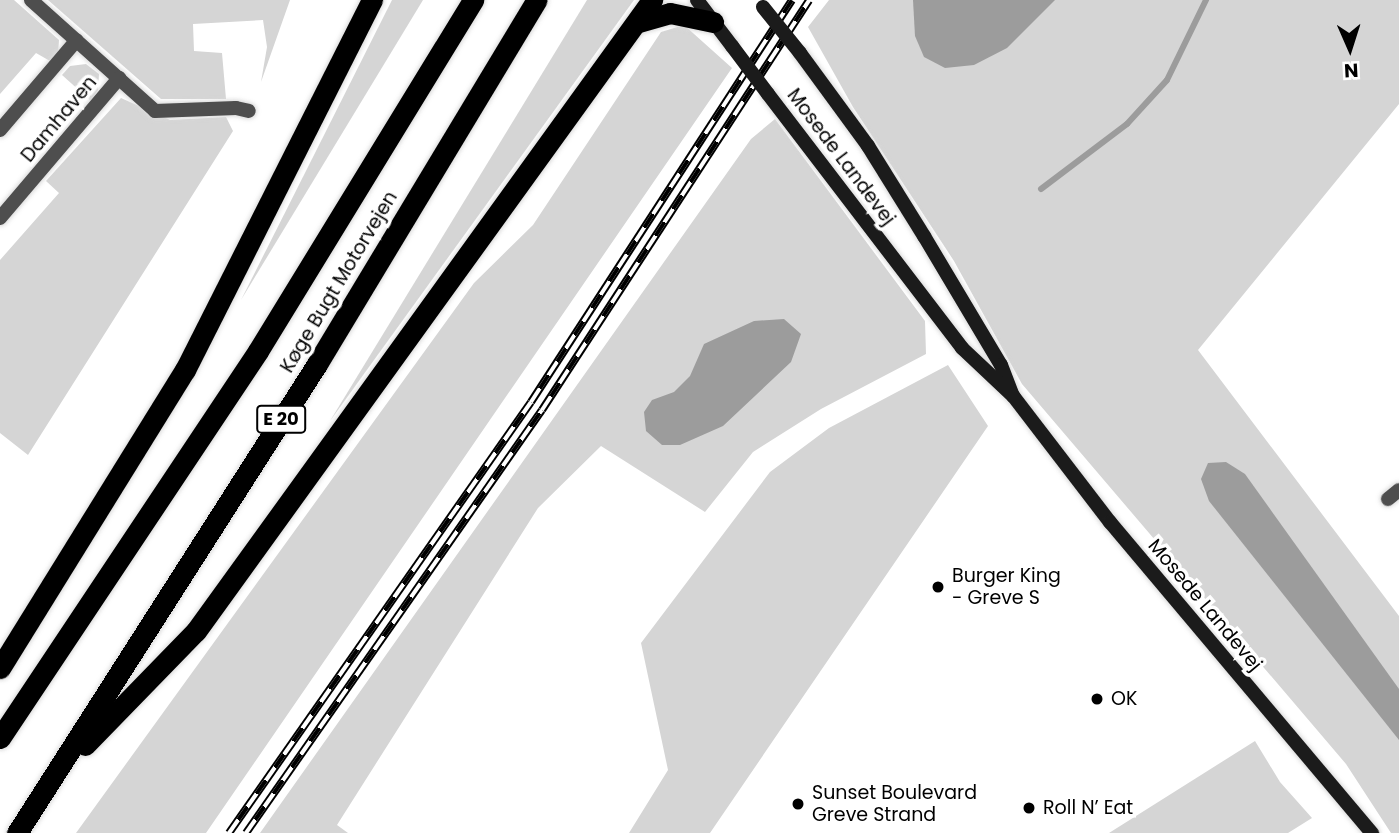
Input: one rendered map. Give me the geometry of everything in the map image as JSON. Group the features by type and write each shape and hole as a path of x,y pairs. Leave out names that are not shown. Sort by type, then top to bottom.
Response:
{"highway":[{"name":"Køge Bugt Motorvejen","path":"0,738 258,351 473,0"},
{"name":"Køge Bugt Motorvejen","path":"17,833 60,772 146,627 317,364 537,0"},
{"path":"60,772 196,631 639,22 652,0"},
{"path":"0,668 185,370 372,2"},
{"path":"639,22 670,13 713,22"}],"main road":[{"name":"Mosede Landevej","path":"697,0 962,348 1014,397 1110,522 1372,833"},
{"name":"Mosede Landevej","path":"760,4 800,53 867,146 1001,365 1014,397"}],"street":[{"path":"31,0 155,111 250,111"},
{"name":"Damhaven","path":"0,130 77,40"},
{"name":"Damhaven","path":"0,218 119,78"}],"shaded area":[{"path":"0,0 14,0 59,40 58,54 50,61 36,53 0,94"},
{"path":"48,0 290,0 261,82 267,47 263,20 193,24 194,51 222,53 226,99 161,99"},
{"path":"392,0 423,0 241,300"},
{"path":"587,0 634,0 330,421"},
{"path":"829,0 1399,0 1399,104 1198,350 1399,616 1399,833 1391,833 1346,764 1022,384 954,261 853,107 808,27"},
{"path":"913,0 1055,0 1007,48 974,65 945,68 924,57 915,36"},
{"path":"684,25 732,68 206,833 76,833 474,283 533,225 661,32"},
{"path":"86,64 99,74 98,90 91,101 62,75 70,66"},
{"path":"121,98 170,120 226,117 233,131 28,455 0,433 0,260 59,193 46,181"},
{"path":"775,119 925,321 926,354 821,409 753,452 705,512 601,446 538,508 337,825 348,833 260,833 751,139"},
{"path":"784,319 801,334 791,362 723,426 680,445 662,445 646,431 644,412 652,400 674,392 690,376 704,344 754,321"},
{"path":"948,365 988,426 710,833 629,833 668,770 641,643 770,472 829,428"},
{"path":"1226,462 1245,474 1399,689 1399,740 1209,501 1201,479 1208,463"},
{"path":"1255,741 1280,782 1312,818 1288,833 1109,833"}],"waterway":[{"path":"1041,189 1127,124 1167,80 1206,0"}],"railway":[{"path":"229,833 531,402 792,0"},
{"path":"246,833 542,410 809,0"}],"place":[{"name":"Burger King - Greve S","path":"938,587"},
{"name":"OK","path":"1097,699"},
{"name":"Sunset Boulevard Greve Strand","path":"798,804"},
{"name":"Roll N’ Eat","path":"1029,808"}]}
